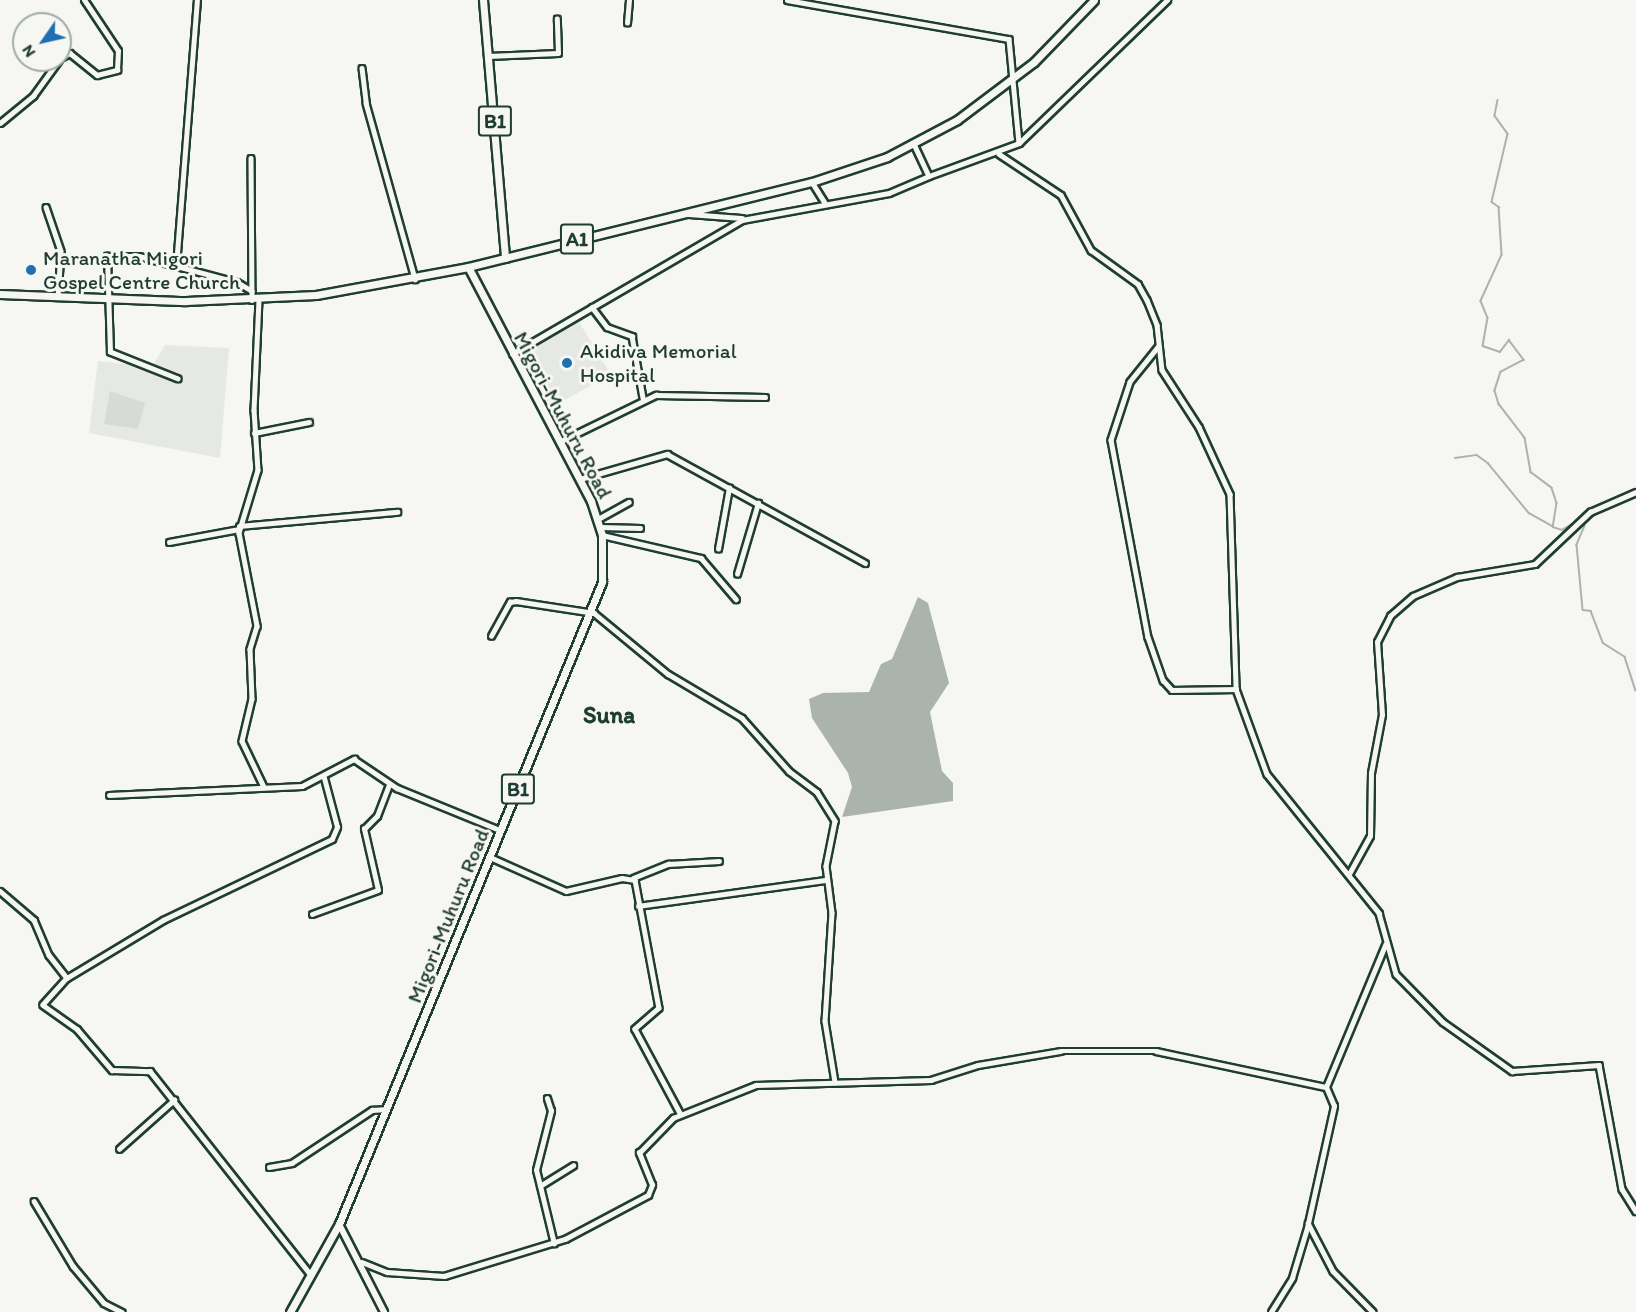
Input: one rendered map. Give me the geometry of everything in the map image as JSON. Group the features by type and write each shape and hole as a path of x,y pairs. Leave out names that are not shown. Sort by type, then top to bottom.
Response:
{"highway":[{"name":"B1","path":"483,0 509,257"},
{"name":"A1","path":"0,294 256,300 415,279 812,182 914,144 1012,81 1094,0"},
{"name":"Migori-Muhuru Road","path":"290,1312 339,1224 500,830 594,613 604,570 598,519 580,479 468,267"}],"main road":[{"path":"339,1224 362,1262 384,1312"}],"street":[{"path":"72,54 101,75 117,70 118,51 84,0"},
{"path":"176,266 198,0"},
{"path":"627,23 629,0"},
{"path":"787,0 1007,38 1013,48 1012,81 1019,143"},
{"path":"687,213 747,218 889,193 929,176 999,154 1019,143 1167,0"},
{"path":"488,56 558,53 557,19"},
{"path":"362,68 366,103 415,279"},
{"path":"0,123 33,96 50,72"},
{"path":"914,144 929,176"},
{"path":"999,154 1056,190 1096,256 1140,287 1156,321 1166,377 1199,427 1230,494 1236,689 1268,774 1379,913 1386,943 1401,980 1450,1028 1506,1068 1521,1072 1599,1065 1622,1189 1636,1211"},
{"path":"251,158 252,291 256,300 254,433 258,470 239,528 257,626 250,649 252,699 242,741 264,787"},
{"path":"812,182 826,204"},
{"path":"46,207 61,251 58,297"},
{"path":"512,354 747,218"},
{"path":"178,379 148,363 111,354 107,298 108,255 176,266 252,291"},
{"path":"600,302 600,312 607,327 632,336 643,398"},
{"path":"592,307 600,312"},
{"path":"1159,346 1130,382 1111,440 1148,637 1163,680 1172,690 1236,689"},
{"path":"559,442 643,398 765,397"},
{"path":"254,433 309,422"},
{"path":"580,479 668,454 865,563"},
{"path":"718,549 729,488"},
{"path":"1349,874 1370,836 1371,773 1382,716 1377,642 1390,616 1405,602 1451,579 1535,564 1590,512 1636,492"},
{"path":"598,519 629,502"},
{"path":"737,574 758,502"},
{"path":"170,542 239,528 397,512"},
{"path":"601,531 640,528"},
{"path":"601,531 701,558 736,599"},
{"path":"491,636 510,602 594,613 668,674 742,718 790,772 810,784 835,821 826,880 832,913 826,955 825,1039 835,1082"},
{"path":"109,795 302,786 324,778 354,759 389,784 500,830"},
{"path":"312,1275 147,1069 112,1070 77,1029 43,1005 67,978 173,915 332,839 338,827 324,778"},
{"path":"312,914 378,890 364,829 377,816 389,784"},
{"path":"490,857 566,891 633,878 668,864 718,861"},
{"path":"633,878 659,1011 635,1029 680,1113"},
{"path":"638,906 826,880"},
{"path":"0,891 34,920 49,956 67,978"},
{"path":"1271,1312 1293,1275 1308,1223 1334,1106 1326,1087 1386,943"},
{"path":"362,1262 387,1272 444,1276 554,1244 648,1195 652,1185 640,1151 680,1113 756,1085 931,1080 978,1065 1061,1051 1156,1051 1326,1087"},
{"path":"547,1099 550,1112 536,1170 554,1244"},
{"path":"119,1149 174,1100"},
{"path":"269,1167 292,1163 372,1110 387,1109"},
{"path":"540,1186 573,1165"},
{"path":"34,1201 73,1266 104,1303 122,1312"},
{"path":"1308,1223 1333,1271 1372,1312"}],"shaded area":[{"name":"Akidiva Memorial Hospital","path":"579,322 611,375 551,407 524,352"},
{"path":"165,345 229,348 220,458 89,433 98,361 152,367"},
{"path":"110,391 145,403 138,429 104,424"},
{"path":"918,597 928,603 949,683 930,712 942,771 953,783 953,801 842,817 852,787 848,773 812,718 809,699 823,693 869,692 881,664 892,659"}],"waterway":[{"path":"1498,100 1495,116 1508,134 1492,202 1499,207 1502,255 1481,301 1488,318 1483,346 1500,352 1509,340 1524,360 1501,372 1495,391 1499,404 1525,438 1531,472 1552,488 1557,503 1553,527 1562,530 1579,520 1585,526 1577,545 1583,610 1591,611 1603,643 1625,657 1636,690"},
{"path":"1455,458 1477,455 1488,463 1529,513 1552,526"}],"place":[{"name":"Maranatha Migori Gospel Centre Church","path":"31,270"},
{"name":"Akidiva Memorial Hospital","path":"567,363"}],"district":[{"name":"Suna","path":"609,715"}]}
